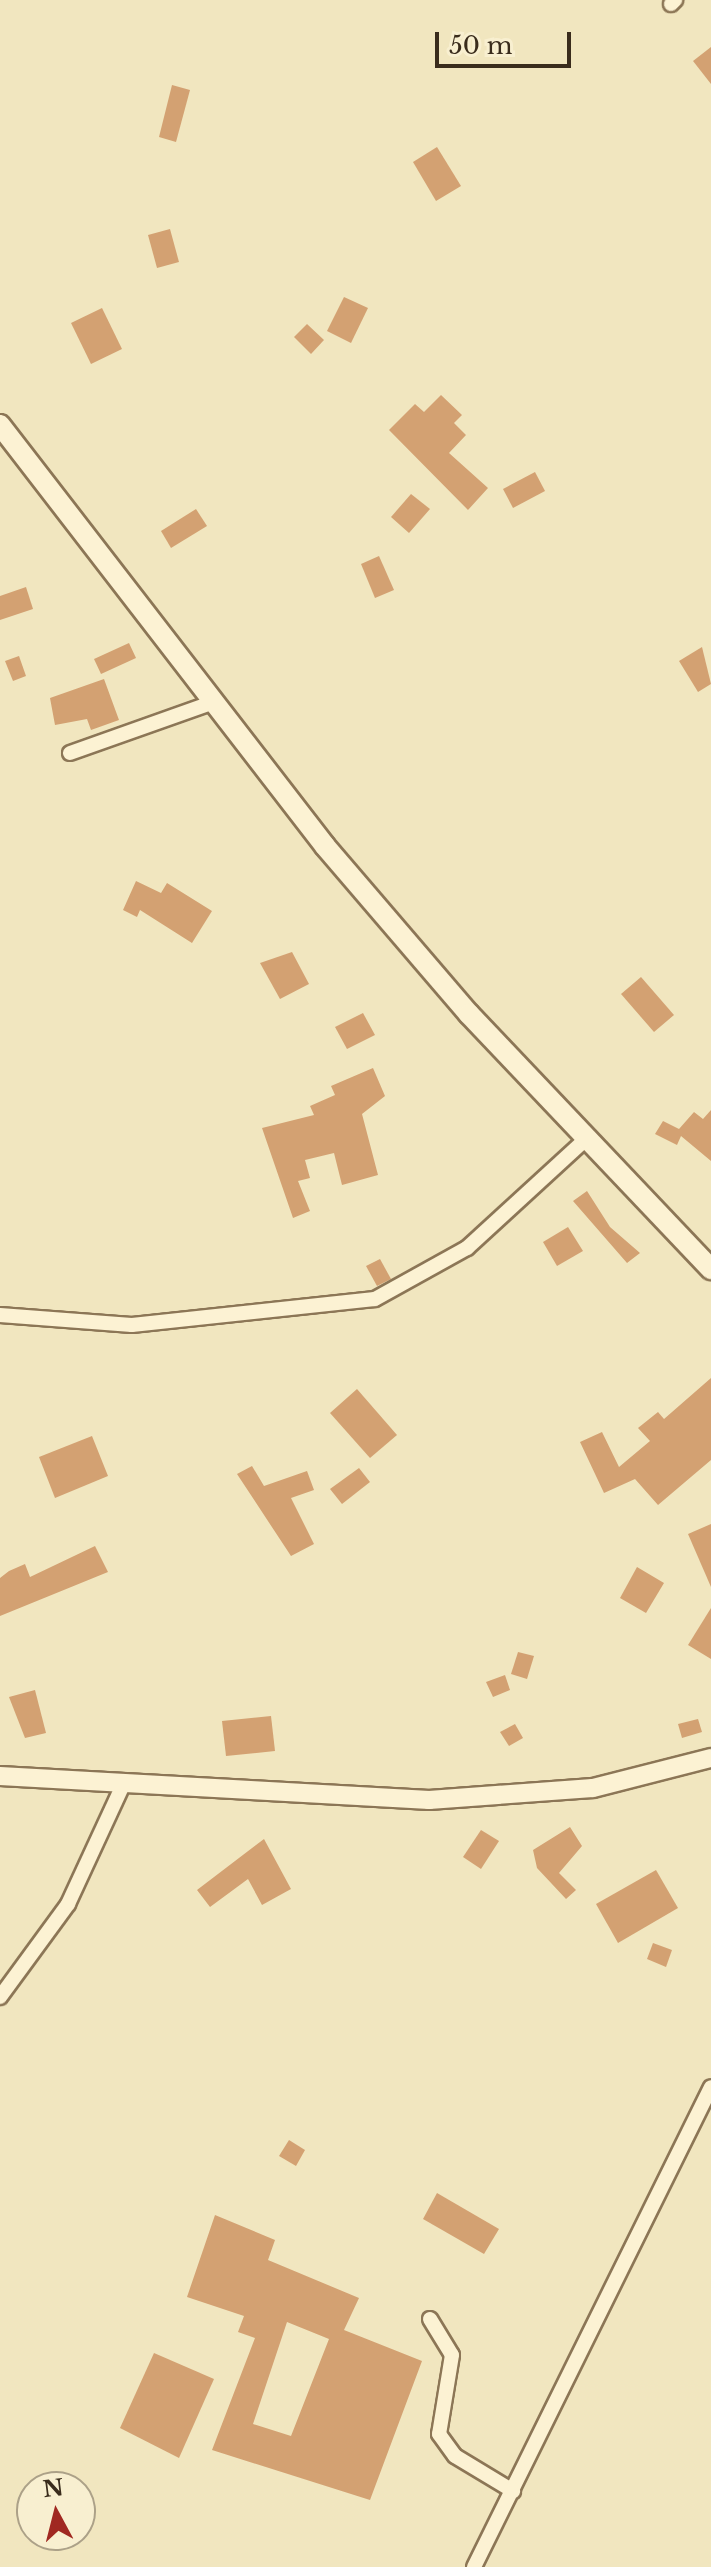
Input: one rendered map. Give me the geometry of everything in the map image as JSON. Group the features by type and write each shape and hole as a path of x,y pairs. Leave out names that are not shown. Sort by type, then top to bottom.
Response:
{"main road":[{"path":"0,425 211,703 458,1002 711,1269"}],"street":[{"path":"70,753 211,703"},
{"path":"0,1315 132,1325 375,1299 467,1248 587,1138"},
{"path":"0,1776 124,1783 226,1783 429,1800 593,1788 711,1758"},
{"path":"0,1997 68,1904 124,1783"},
{"path":"474,2567 711,2087"},
{"path":"430,2319 452,2355 439,2434 455,2456 513,2491"}],"building":[{"path":"711,47 711,84 693,61"},
{"path":"172,85 190,90 176,142 159,137"},
{"path":"437,147 461,186 436,201 413,162"},
{"path":"170,229 179,262 157,268 148,235"},
{"path":"344,297 368,308 351,343 327,331"},
{"path":"102,308 122,349 91,364 71,323"},
{"path":"307,324 324,340 311,354 294,337"},
{"path":"441,395 462,415 454,423 466,435 449,453 488,488 468,510 389,430 415,404 424,412"},
{"path":"535,472 545,491 513,508 503,489"},
{"path":"411,494 430,509 409,533 391,517"},
{"path":"196,509 207,526 171,548 161,531"},
{"path":"379,556 394,590 375,598 361,564"},
{"path":"26,587 33,609 0,620 0,596"},
{"path":"129,643 136,658 101,674 94,659"},
{"path":"702,647 711,684 698,692 679,661"},
{"path":"19,656 26,676 13,681 5,661"},
{"path":"104,679 119,720 91,730 87,719 55,725 50,698"},
{"path":"136,881 161,893 167,883 212,911 192,943 140,910 137,917 123,910"},
{"path":"292,952 309,984 280,999 260,963"},
{"path":"641,977 674,1015 654,1032 621,994"},
{"path":"363,1013 375,1035 347,1049 335,1027"},
{"path":"373,1068 385,1096 362,1114 378,1175 342,1185 334,1153 305,1160 310,1178 298,1181 310,1211 293,1218 262,1128 314,1115 310,1106 335,1095 331,1086"},
{"path":"711,1110 711,1161 681,1136 677,1145 655,1134 663,1121 679,1129 694,1112 703,1119"},
{"path":"587,1191 610,1227 640,1253 627,1263 573,1201"},
{"path":"568,1227 583,1251 557,1266 543,1242"},
{"path":"380,1259 391,1279 377,1286 366,1266"},
{"path":"711,1378 711,1460 658,1505 635,1479 604,1493 580,1442 602,1432 619,1467 650,1441 638,1428 658,1412 664,1419"},
{"path":"357,1389 397,1435 370,1458 330,1413"},
{"path":"92,1436 108,1476 55,1498 39,1457"},
{"path":"252,1466 264,1486 307,1471 314,1490 291,1498 314,1544 291,1556 237,1474"},
{"path":"359,1468 370,1482 342,1504 330,1489"},
{"path":"711,1524 711,1587 688,1534"},
{"path":"95,1546 108,1572 0,1616 0,1578 9,1571 25,1564 30,1577"},
{"path":"637,1567 664,1583 646,1613 620,1598"},
{"path":"711,1608 711,1659 688,1645"},
{"path":"518,1652 534,1656 527,1679 511,1674"},
{"path":"505,1675 510,1690 493,1697 486,1682"},
{"path":"35,1690 46,1733 25,1738 9,1697"},
{"path":"271,1716 275,1751 226,1756 222,1721"},
{"path":"698,1719 702,1732 682,1738 678,1724"},
{"path":"515,1724 523,1738 509,1746 500,1732"},
{"path":"570,1827 582,1846 559,1873 576,1890 566,1899 537,1868 533,1850"},
{"path":"481,1830 499,1841 481,1869 463,1857"},
{"path":"264,1839 291,1889 262,1905 248,1879 210,1907 197,1890"},
{"path":"656,1870 678,1908 618,1943 596,1904"},
{"path":"653,1943 672,1950 666,1967 647,1959"},
{"path":"289,2140 305,2150 296,2166 279,2156"},
{"path":"437,2193 499,2229 484,2254 423,2219"},
{"path":"215,2215 275,2240 268,2260 359,2298 344,2330 422,2361 370,2500 212,2450 255,2338 238,2332 244,2316 187,2297","holes":["287,2322 329,2339 291,2436 253,2424"]},
{"path":"154,2353 214,2379 179,2458 120,2428"}]}
